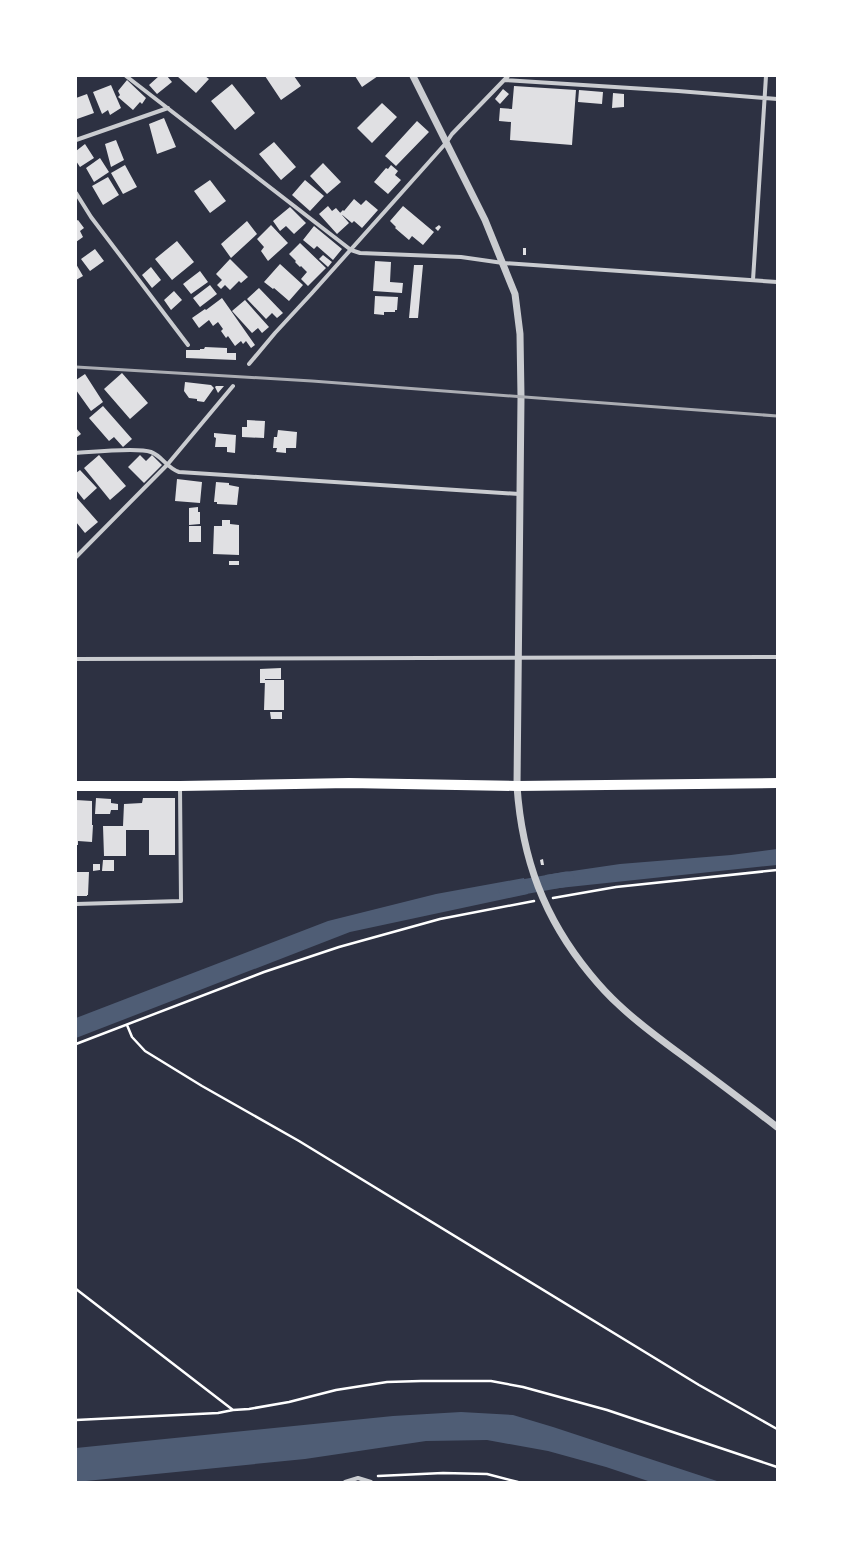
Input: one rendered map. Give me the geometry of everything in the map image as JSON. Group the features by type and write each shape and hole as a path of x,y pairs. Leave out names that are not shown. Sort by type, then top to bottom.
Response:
{"main road":[{"path":"76,786 180,786 349,782 517,786 777,783"}],"street":[{"path":"126,76 351,250 360,253 461,257 503,263 777,282"},
{"path":"413,76 485,220 515,294 520,334 517,786 520,816 532,873 542,899 555,924 568,944 590,974 618,1004 654,1034 777,1127"},
{"path":"753,280 766,76"},
{"path":"249,364 275,333 446,143 452,134 506,78 777,100"},
{"path":"76,140 168,108"},
{"path":"76,193 91,217 188,345"},
{"path":"76,557 167,465 233,386"},
{"path":"76,453 145,450 157,455 174,471 185,473 519,494"},
{"path":"76,659 777,656"},
{"path":"76,904 181,901 180,786"},
{"path":"345,1482 358,1478 370,1482"}],"path":[{"path":"76,1044 264,972 339,947 440,919 542,899 616,887 777,870"},
{"path":"128,1025 132,1037 145,1051 299,1142 699,1385 777,1429"},
{"path":"76,1290 233,1410"},
{"path":"76,1420 218,1413 256,1408 336,1390 387,1382 421,1380 491,1381 523,1387 600,1408 777,1467"},
{"path":"358,1478 443,1473 487,1474 518,1482"}],"water":[{"path":"777,849 777,865 550,889 545,875 620,864 731,855"},
{"path":"524,878 528,894 350,932 76,1038 76,1018 328,921 436,894"},
{"path":"461,1412 513,1415 720,1482 651,1482 606,1467 548,1451 487,1440 426,1441 305,1459 76,1482 76,1448 393,1416"}],"building":[{"path":"159,76 167,76 172,82 157,94 149,85"},
{"path":"177,76 205,76 209,79 196,93"},
{"path":"265,76 294,76 301,86 281,100"},
{"path":"355,76 378,76 362,87"},
{"path":"127,80 146,98 142,104 140,102 133,110 118,97 120,95 118,91"},
{"path":"232,84 255,113 235,130 211,101"},
{"path":"111,85 121,108 110,115 108,110 102,114 93,92"},
{"path":"514,86 576,90 572,145 510,140 511,122 499,121 500,108 512,109"},
{"path":"503,89 509,94 500,104 495,99"},
{"path":"579,90 603,92 602,104 578,102"},
{"path":"613,93 624,94 624,107 612,108"},
{"path":"87,94 94,113 77,119 76,98"},
{"path":"382,103 397,117 372,143 357,128"},
{"path":"164,118 176,147 157,154 149,124"},
{"path":"417,121 429,132 396,166 385,156"},
{"path":"116,140 124,160 111,167 105,144"},
{"path":"274,142 296,167 281,180 259,154"},
{"path":"85,144 94,158 80,167 76,161 76,151"},
{"path":"100,158 109,172 94,182 86,168"},
{"path":"323,163 341,182 327,194 310,176"},
{"path":"125,165 137,187 123,194 111,173"},
{"path":"391,165 398,171 395,175 401,180 388,194 374,182 386,168 388,169"},
{"path":"108,177 119,195 103,205 92,186"},
{"path":"210,180 226,201 210,213 194,191"},
{"path":"305,180 324,196 310,211 292,195"},
{"path":"354,199 361,205 366,200 378,210 362,228 354,221 352,223 340,213 343,210 344,211"},
{"path":"328,206 332,211 336,208 349,223 337,234 319,214"},
{"path":"403,206 434,232 423,245 412,236 409,240 395,228 396,227 390,221"},
{"path":"290,207 306,223 294,234 286,226 280,231 273,221"},
{"path":"78,220 84,228 80,231 83,237 76,242 76,221"},
{"path":"247,221 257,234 231,258 221,244"},
{"path":"271,225 288,243 268,261 261,251 264,247 257,239"},
{"path":"439,225 441,227 438,231 435,228"},
{"path":"314,226 342,249 333,260 317,246 314,249 303,240"},
{"path":"177,241 194,262 172,280 155,259"},
{"path":"300,243 326,268 308,286 301,279 307,272 295,262 296,261 289,254"},
{"path":"523,248 526,248 526,255 523,255"},
{"path":"95,249 104,261 90,271 81,259"},
{"path":"323,255 332,262 328,267 319,259"},
{"path":"230,259 248,277 241,283 239,281 230,290 225,285 221,289 217,285 222,280 216,274"},
{"path":"375,261 391,262 390,282 403,283 402,293 373,291"},
{"path":"76,264 83,276 76,280"},
{"path":"280,264 303,285 289,301 274,288 273,289 264,282"},
{"path":"414,265 423,265 418,318 409,318"},
{"path":"151,267 161,280 152,288 142,275"},
{"path":"200,271 208,282 191,294 183,284"},
{"path":"210,285 217,294 200,307 193,298"},
{"path":"259,288 283,313 277,318 272,313 266,319 247,299"},
{"path":"174,291 182,300 171,310 164,300"},
{"path":"375,296 398,297 397,310 395,310 395,312 384,312 384,315 374,314"},
{"path":"222,298 255,345 251,348 246,341 243,344 241,341 235,346 228,336 226,338 221,331 223,329 218,322 213,326 209,320 199,328 192,318"},
{"path":"245,300 269,327 262,333 258,328 252,333 232,311"},
{"path":"205,347 227,348 227,353 236,353 236,360 186,358 186,350 200,350 204,349"},
{"path":"122,373 148,403 130,419 104,389"},
{"path":"85,374 103,402 91,411 76,390 76,380"},
{"path":"185,382 211,385 214,388 204,402 197,401 197,399 189,398 184,391"},
{"path":"224,386 218,393 215,387"},
{"path":"103,406 132,439 123,447 114,437 109,441 89,418"},
{"path":"247,420 265,421 264,438 242,437 242,427 247,427"},
{"path":"76,428 81,434 76,438"},
{"path":"278,430 297,432 296,448 286,448 286,453 276,452 277,448 273,448 274,437 277,437"},
{"path":"214,433 236,435 235,453 227,452 227,447 215,447 216,438 214,437"},
{"path":"99,455 126,486 110,500 84,468"},
{"path":"140,455 146,461 152,455 162,465 144,483 128,467"},
{"path":"80,470 97,488 84,500 76,490 76,473"},
{"path":"177,479 202,482 200,503 175,501"},
{"path":"216,482 229,483 229,485 239,487 237,505 217,504 217,502 214,502"},
{"path":"76,497 98,522 85,533 76,522"},
{"path":"198,507 198,512 200,512 200,524 189,525 189,508"},
{"path":"222,520 230,520 230,524 239,525 239,555 213,554 214,526 222,526"},
{"path":"189,526 201,526 201,542 189,542"},
{"path":"229,561 239,561 239,565 229,565"},
{"path":"281,668 281,679 265,679 265,683 260,683 260,669"},
{"path":"265,680 284,680 284,710 264,710"},
{"path":"270,712 282,712 282,719 271,719"},
{"path":"96,798 111,799 111,803 118,804 118,810 111,810 110,814 95,814"},
{"path":"143,798 175,798 175,855 149,855 149,830 126,830 126,856 104,856 103,826 123,826 124,804 142,803"},
{"path":"76,800 92,801 92,842 78,841 78,845 76,845"},
{"path":"543,859 544,865 541,865 540,860"},
{"path":"103,860 114,860 114,871 102,871"},
{"path":"93,864 100,864 100,870 93,871"},
{"path":"76,872 89,872 87,896 77,896 76,894"}],"waterway":[{"path":"506,890 567,879"}],"railway":[{"path":"76,367 312,381 777,416"}]}
